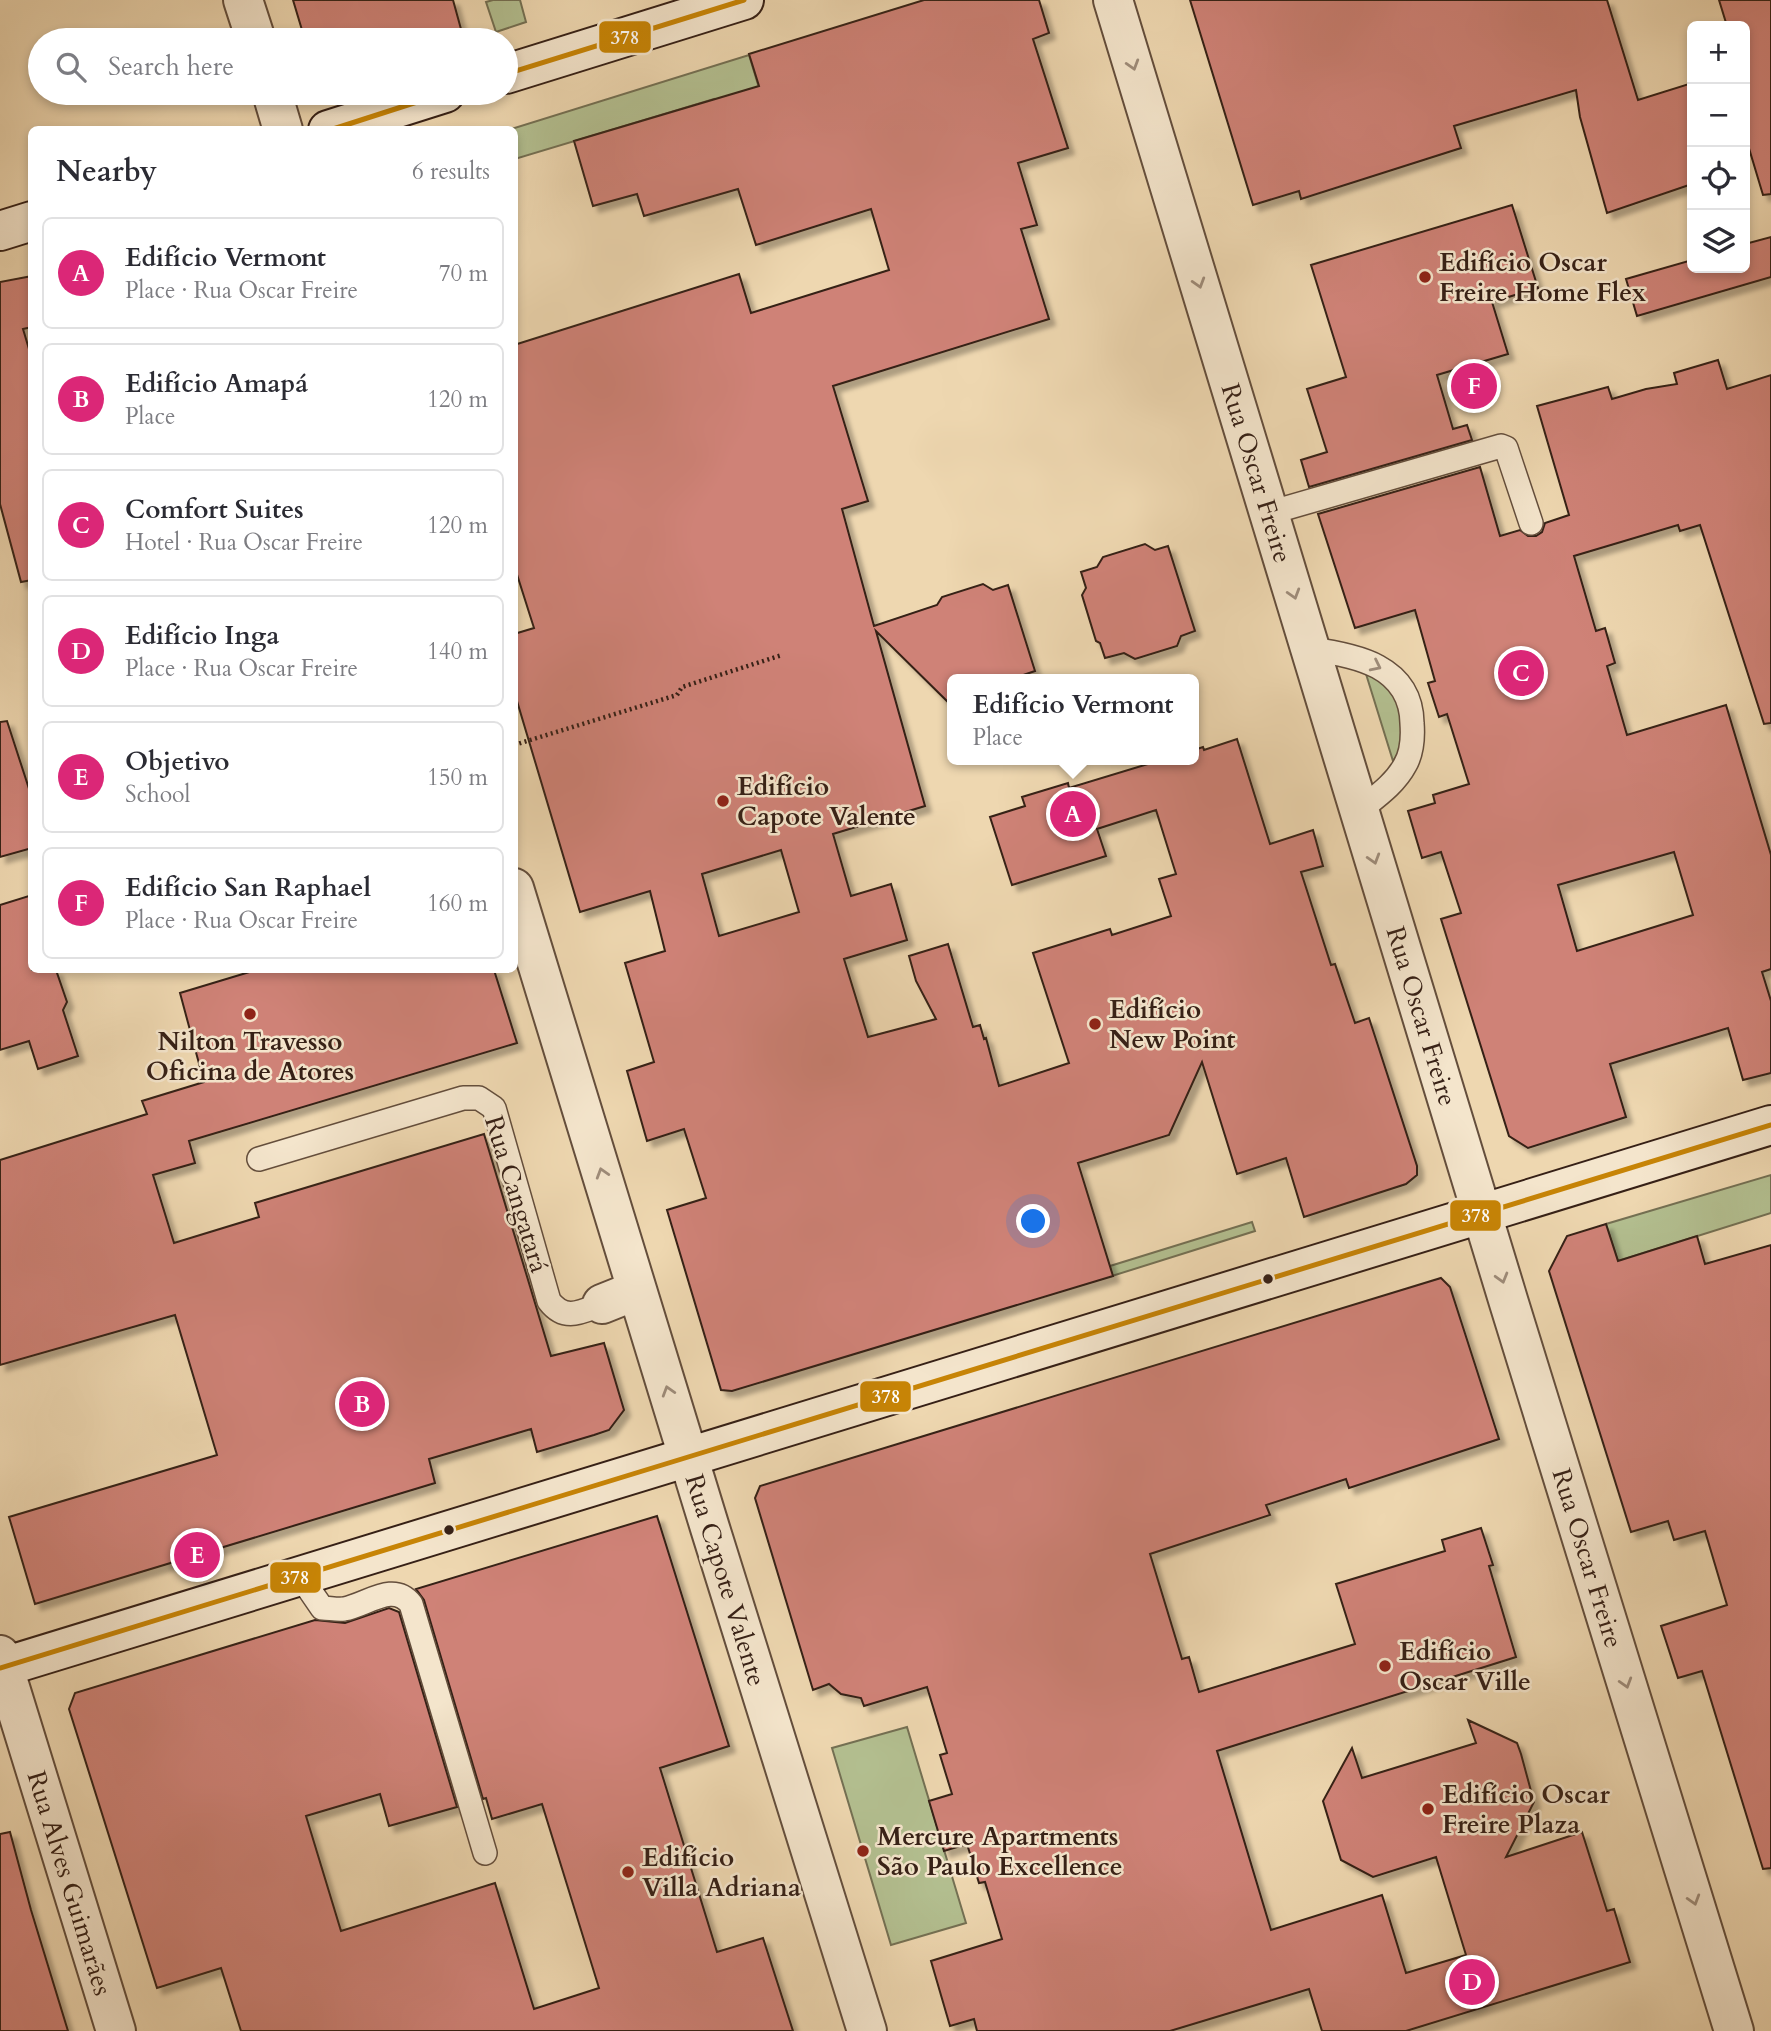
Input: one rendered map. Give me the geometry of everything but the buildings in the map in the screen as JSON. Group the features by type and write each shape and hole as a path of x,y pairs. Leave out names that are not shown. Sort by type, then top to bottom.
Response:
{"street":[{"path":"243,0 252,28"},
{"path":"518,70 744,0"},
{"name":"Rua Oscar Freire","path":"1113,0 1734,2031"},
{"path":"275,105 281,126"},
{"path":"340,126 407,105"},
{"path":"0,231 28,222"},
{"name":"Rua Capote Valente","path":"518,901 867,2031"},
{"path":"1,1663 300,1576 1771,1125"},
{"name":"Rua Cangatará","path":"602,1304 637,1290"},
{"name":"Rua Alves Guimarães","path":"1,1663 116,2031"}],"lane":[{"path":"1269,513 1501,446 1506,448 1531,523"},
{"path":"1310,649 1375,664 1392,676 1406,693 1412,715 1413,738 1406,764 1390,785 1360,810"},
{"name":"Rua Cangatará","path":"259,1159 463,1098 479,1098 494,1108 549,1301 556,1310 576,1314 602,1304"},
{"path":"300,1576 322,1608 344,1609 396,1593 405,1596 411,1604 485,1853"}],"path":[{"path":"518,744 677,695 682,687 782,655"}],"green space":[{"path":"520,0 526,22 508,28 495,28 486,2"},
{"path":"749,55 778,150 734,164 714,99 518,158 518,127"},
{"path":"1366,674 1378,677 1395,692 1405,729 1399,752 1393,761"},
{"path":"1771,1175 1771,1213 1618,1261 1606,1224"},
{"path":"1252,1222 1255,1231 1112,1276 1110,1266"},
{"path":"907,1727 966,1923 891,1945 832,1748"}],"transit line":[{"name":"378","path":"518,70 744,0"},
{"name":"378","path":"342,126 408,105"},
{"name":"378","path":"0,1668 1771,1125"}],"place":[{"name":"Edifício Oscar Freire Home Flex","path":"1425,277"},
{"name":"Edifício San Raphael","path":"1474,386"},
{"name":"Comfort Suites","path":"1521,673"},
{"name":"Edifício Capote Valente","path":"723,801"},
{"name":"Edifício Vermont","path":"1073,814"},
{"name":"Nilton Travesso Oficina de Atores","path":"250,1014"},
{"name":"Edifício New Point","path":"1095,1024"},
{"name":"Edifício Amapá","path":"362,1404"},
{"name":"Objetivo","path":"197,1555"},
{"name":"Edifício Oscar Ville","path":"1385,1666"},
{"name":"Edifício Oscar Freire Plaza","path":"1428,1809"},
{"name":"Mercure Apartments São Paulo Excellence","path":"863,1851"},
{"name":"Edifício Villa Adriana","path":"628,1872"},
{"name":"Edifício Inga","path":"1472,1982"}]}
